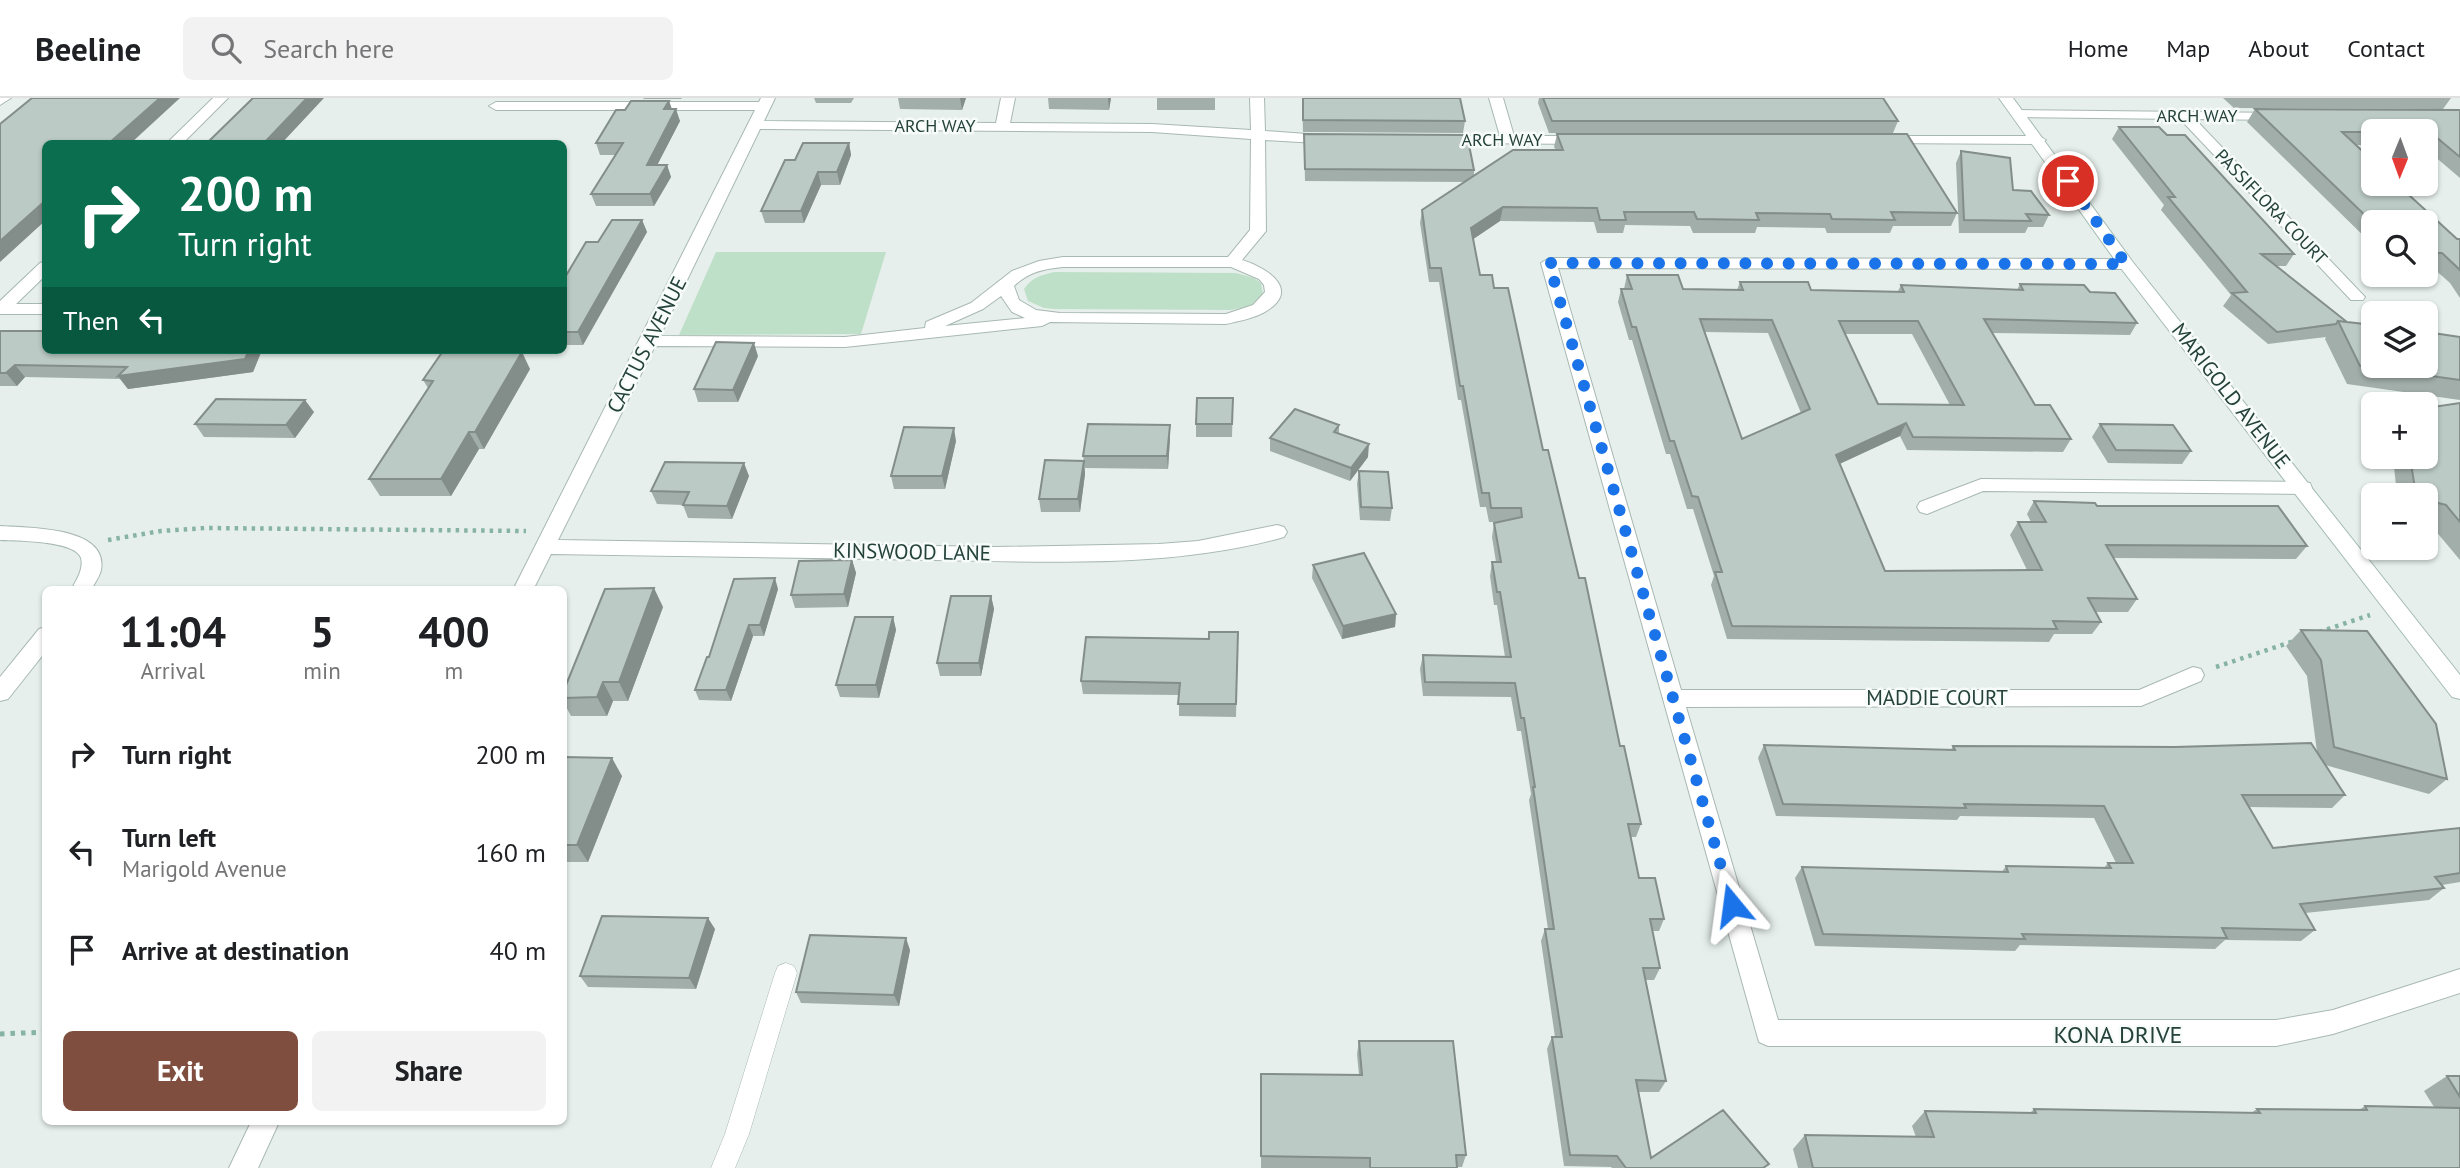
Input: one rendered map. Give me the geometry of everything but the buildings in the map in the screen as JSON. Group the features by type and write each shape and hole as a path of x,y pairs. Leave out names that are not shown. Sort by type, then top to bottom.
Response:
{"street":[{"path":"177,140 221,98"},
{"path":"1002,127 1008,98"},
{"path":"1232,261 1258,231 1260,218 1257,98"},
{"path":"1496,98 1508,140"},
{"name":"MARIGOLD AVENUE","path":"2006,98 2039,140 2126,264 2460,691"},
{"path":"496,106 766,102"},
{"name":"CACTUS AVENUE","path":"525,586 766,102"},
{"name":"ARCH WAY","path":"2019,114 2295,116"},
{"name":"PASSIFLORA COURT","path":"2184,116 2357,298"},
{"name":"ARCH WAY","path":"756,125 1199,129 1258,136 1342,140"},
{"name":"ARCH WAY","path":"1425,140 1603,140"},
{"path":"1862,140 2039,140"},
{"path":"889,339 952,318 976,306 1025,270 1051,263 1232,261 1252,266 1272,282 1274,290 1270,300 1261,309 1247,315 1226,318 1060,318 1035,316 1016,308 1007,298 1006,285"},
{"path":"1675,699 1549,263 2126,264"},
{"path":"1,309 42,270"},
{"path":"1,309 42,309"},
{"path":"649,341 845,342 1060,318"},
{"path":"1927,507 1981,485 2303,488"},
{"name":"KINSWOOD LANE","path":"549,539 997,554 1199,548 1277,532"},
{"path":"0,533 57,538 83,545 92,556 92,568 83,586"},
{"path":"0,693 42,640"},
{"name":"MADDIE COURT","path":"1675,699 2141,698 2193,675"},
{"name":"KONA DRIVE","path":"1675,699 1768,1034 2276,1033 2333,1022 2460,981"},
{"path":"243,1168 264,1125"}],"lane":[{"path":"723,1168 737,1134 786,973"}],"path":[{"path":"83,545 161,531 206,528 549,539"},
{"path":"2193,675 2394,606"},
{"path":"0,1034 42,1032"}],"green space":[{"path":"716,252 886,252 861,334 679,335"},
{"path":"1236,273 1261,283 1263,295 1252,306 1231,310 1055,309 1044,308 1028,301 1024,289 1027,285 1045,274"}],"route":[{"path":"1732,905 1549,263 2126,264 2068,181"}]}
